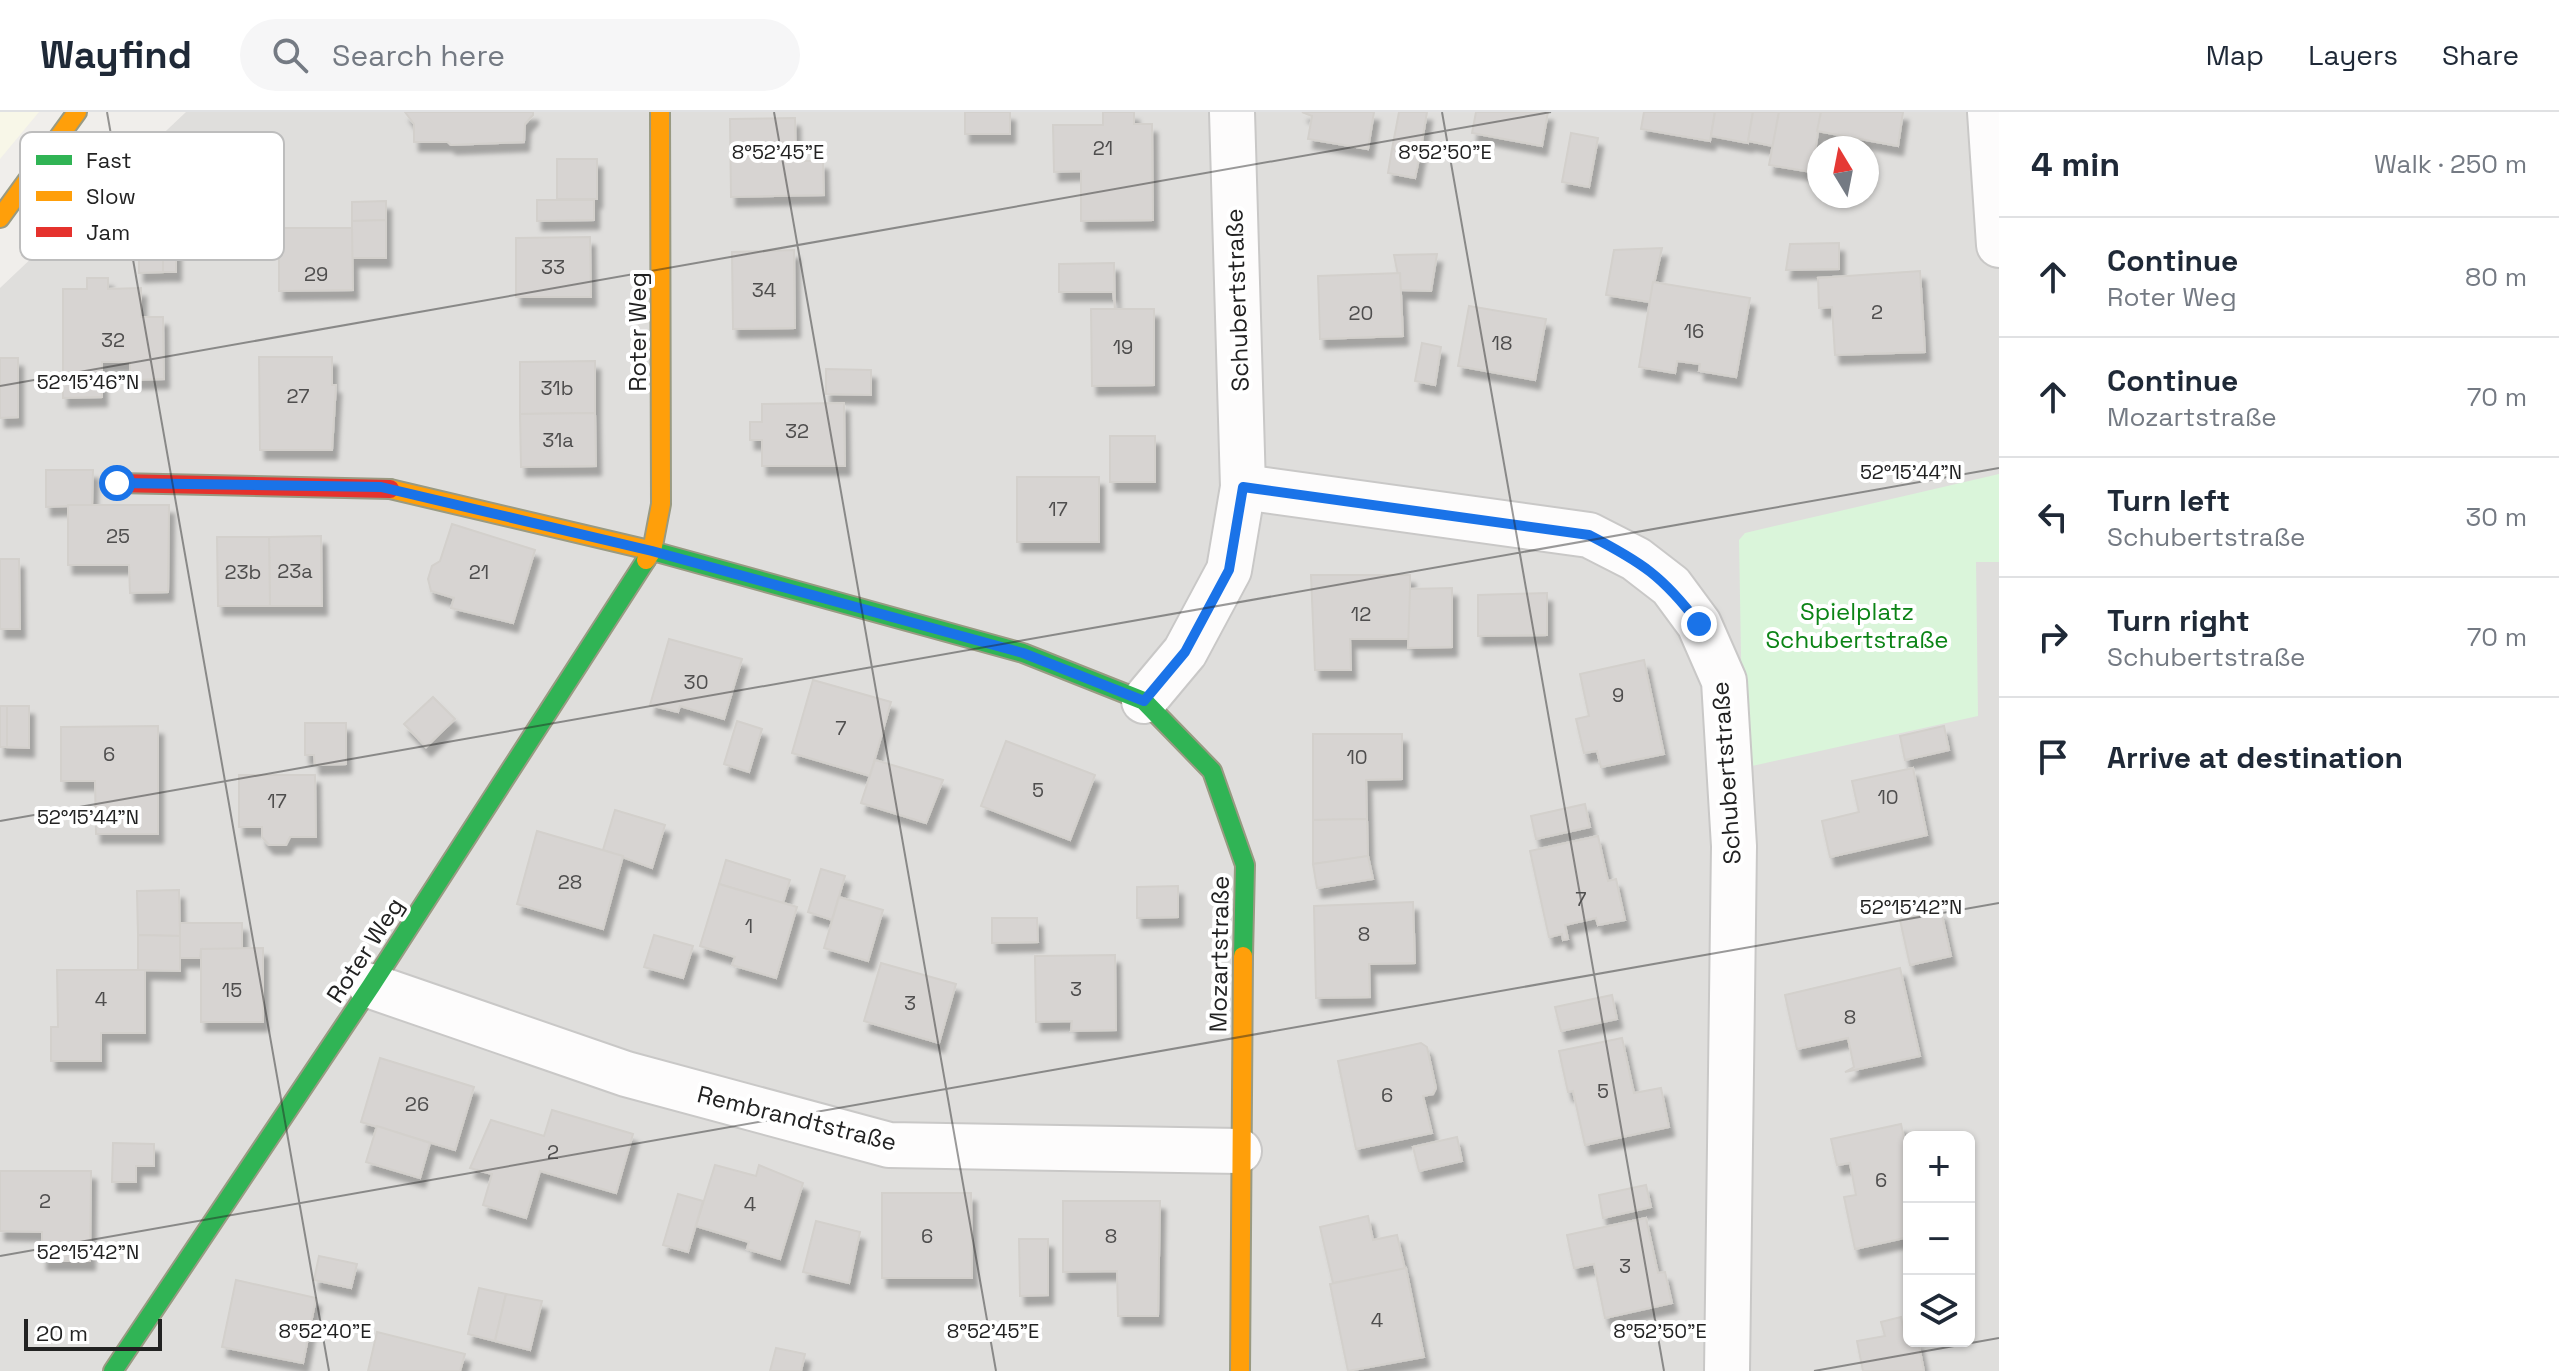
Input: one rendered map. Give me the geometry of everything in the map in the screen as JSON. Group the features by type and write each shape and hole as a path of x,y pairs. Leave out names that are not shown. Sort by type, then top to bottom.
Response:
{"street":[{"path":"62,132 77,112"},
{"name":"Roter Weg","path":"113,1371 371,986 652,551 661,504 660,112"},
{"name":"Schubertstraße","path":"1144,701 1185,652 1229,570 1243,487 1232,112"},
{"path":"1990,112 1999,245"},
{"path":"0,218 20,190"},
{"path":"117,483 381,487 652,551"},
{"name":"Schubertstraße","path":"1243,487 1589,535 1636,559 1671,586 1699,624 1724,681 1734,846 1727,1371"},
{"name":"Mozartstraße","path":"652,551 1023,653 1144,701 1212,771 1245,865 1239,1151 1240,1371"},
{"name":"Rembrandtstraße","path":"371,986 626,1074 889,1145 1239,1151"}],"shaded area":[{"path":"0,112 39,112 20,132 0,159"},
{"path":"186,112 1999,112 1999,1371 0,1371 0,288 30,260 284,260 284,132 165,132"}],"green space":[{"name":"Spielplatz Schubertstraße","path":"1999,474 1999,562 1976,562 1978,716 1743,768 1739,540 1745,533"}],"building":[{"path":"405,112 533,112 533,115 525,124 524,142 451,145 448,142 414,142 414,124"},
{"path":"965,112 1010,112 1010,134 965,134"},
{"path":"1103,112 1134,112 1134,124 1152,124 1153,220 1081,221 1081,171 1054,172 1053,125 1103,125"},
{"path":"1302,112 1374,112 1368,149 1308,139 1312,116"},
{"path":"1399,112 1427,112 1420,154 1392,149"},
{"path":"1476,112 1548,112 1542,146 1472,133"},
{"path":"1644,112 1715,112 1710,141 1641,129"},
{"path":"1715,112 1753,112 1748,143 1711,136"},
{"path":"1753,112 1779,112 1773,146 1748,141"},
{"path":"1779,112 1821,112 1817,136 1807,136 1807,171 1769,165"},
{"path":"1821,112 1903,112 1898,146 1879,142 1879,136 1844,136 1817,131"},
{"path":"795,118 796,161 823,161 824,195 731,197 730,119"},
{"path":"1571,133 1598,138 1589,187 1562,182"},
{"path":"1392,149 1420,154 1415,178 1388,173"},
{"path":"557,159 597,159 597,199 557,199"},
{"path":"537,200 594,200 594,220 537,221"},
{"path":"386,201 386,220 352,221 352,202"},
{"path":"386,220 386,258 352,258 352,221"},
{"path":"284,228 352,228 353,290 279,291 279,260 284,260"},
{"path":"590,237 591,297 516,297 516,238"},
{"path":"1839,243 1839,269 1786,270 1790,244"},
{"path":"1662,248 1650,302 1606,295 1614,250"},
{"path":"794,250 795,328 733,329 732,252"},
{"path":"1437,254 1431,291 1401,290 1394,255"},
{"path":"139,260 163,260 163,272 139,273"},
{"path":"163,260 176,260 176,272 163,272"},
{"path":"1114,263 1115,309 1113,292 1059,292 1059,264"},
{"path":"1920,271 1925,352 1835,355 1832,307 1819,308 1818,278"},
{"path":"1400,273 1403,336 1320,339 1318,276"},
{"path":"87,278 108,278 108,289 141,288 141,317 163,317 164,379 130,380 130,362 102,362 102,397 63,398 63,289 87,289"},
{"path":"1653,282 1750,298 1736,377 1699,371 1700,364 1677,361 1675,373 1639,367"},
{"path":"1469,306 1546,319 1535,380 1458,366"},
{"path":"1091,309 1154,309 1154,385 1092,386"},
{"path":"1422,343 1441,347 1435,385 1415,381"},
{"path":"259,357 332,357 332,385 336,385 332,450 260,450"},
{"path":"0,358 18,358 18,417 0,418"},
{"path":"595,361 595,413 520,414 520,362"},
{"path":"826,369 871,370 871,395 826,394"},
{"path":"844,403 845,466 762,466 762,440 750,440 750,422 762,422 762,404"},
{"path":"595,413 596,466 521,467 520,414"},
{"path":"1110,436 1155,436 1155,482 1110,482"},
{"path":"46,470 93,470 92,505 46,507"},
{"path":"1017,477 1099,477 1099,542 1017,542"},
{"path":"68,505 169,505 168,592 130,593 129,565 68,565"},
{"path":"452,524 535,550 513,623 451,608 454,598 431,591 428,579 432,566 440,561"},
{"path":"321,536 322,606 270,606 269,537"},
{"path":"217,537 269,537 270,606 218,606"},
{"path":"0,559 19,559 20,629 0,629"},
{"path":"1311,575 1410,575 1410,639 1350,639 1351,670 1315,670"},
{"path":"1452,588 1452,647 1408,648 1410,589"},
{"path":"1547,593 1547,635 1478,636 1478,595"},
{"path":"669,639 742,659 724,719 680,706 678,712 650,705"},
{"path":"1644,660 1664,754 1601,767 1597,751 1584,753 1576,719 1589,716 1580,674"},
{"path":"813,680 891,702 870,776 792,753"},
{"path":"433,697 455,719 426,747 404,724"},
{"path":"0,706 7,706 7,747 0,747"},
{"path":"7,706 29,706 29,748 7,747"},
{"path":"737,721 762,729 749,772 724,764"},
{"path":"305,723 346,723 346,764 315,765 314,755 305,755"},
{"path":"158,726 158,834 96,834 95,781 61,781 61,727"},
{"path":"1944,726 1949,750 1905,760 1900,736"},
{"path":"1313,734 1402,734 1402,779 1366,780 1367,819 1313,820"},
{"path":"1006,741 1095,775 1070,840 981,806"},
{"path":"875,760 943,780 926,823 861,803"},
{"path":"1913,768 1927,835 1830,857 1822,821 1859,812 1852,781"},
{"path":"239,775 315,775 316,837 290,837 286,845 269,845 262,837 262,827 239,827"},
{"path":"1585,804 1590,827 1536,839 1531,816"},
{"path":"615,810 665,825 652,868 603,850"},
{"path":"1367,819 1368,856 1313,864 1313,820"},
{"path":"537,831 623,856 603,929 517,904"},
{"path":"1598,836 1608,881 1616,879 1625,920 1598,925 1596,918 1565,925 1568,939 1563,940 1562,934 1549,937 1530,851"},
{"path":"1368,856 1373,879 1317,888 1313,864"},
{"path":"726,860 790,880 783,903 719,884"},
{"path":"821,869 845,876 832,920 808,912"},
{"path":"719,884 797,907 776,978 732,965 735,957 700,946"},
{"path":"1178,886 1178,917 1137,918 1137,887"},
{"path":"179,890 180,936 138,935 137,891"},
{"path":"839,897 883,910 868,961 824,948"},
{"path":"1413,902 1415,963 1369,964 1370,997 1316,998 1314,906"},
{"path":"1941,911 1951,956 1910,965 1900,920"},
{"path":"992,918 1037,918 1038,942 992,943"},
{"path":"180,923 242,923 242,949 201,949 200,958 180,958"},
{"path":"138,935 180,936 180,971 138,970"},
{"path":"654,935 693,946 683,978 644,967"},
{"path":"263,948 263,1022 201,1022 201,949"},
{"path":"1115,955 1116,1030 1071,1031 1072,1021 1036,1022 1035,956"},
{"path":"881,963 956,984 939,1043 864,1021"},
{"path":"1900,968 1920,1056 1845,1072 1854,1067 1848,1038 1797,1049 1785,995"},
{"path":"57,970 145,970 145,1033 101,1033 101,1061 51,1061 51,1027 58,1027"},
{"path":"1612,995 1617,1019 1561,1031 1555,1007"},
{"path":"1622,1038 1634,1093 1661,1088 1669,1127 1585,1145 1573,1091 1568,1092 1559,1051"},
{"path":"1421,1043 1427,1047 1436,1088 1433,1094 1423,1096 1432,1133 1356,1149 1338,1061"},
{"path":"380,1058 474,1087 455,1150 361,1122"},
{"path":"552,1110 633,1134 616,1193 540,1171 526,1218 483,1205 492,1174 470,1168 491,1120 544,1136"},
{"path":"1901,1124 1903,1238 1855,1249 1844,1197 1856,1195 1850,1163 1837,1165 1831,1139"},
{"path":"377,1126 430,1143 420,1178 366,1162"},
{"path":"1457,1137 1462,1161 1419,1171 1413,1147"},
{"path":"113,1143 154,1144 154,1166 136,1166 136,1182 112,1182"},
{"path":"715,1165 756,1176 759,1165 803,1183 780,1259 747,1249 749,1242 696,1226"},
{"path":"0,1171 91,1171 90,1261 42,1261 42,1232 0,1231"},
{"path":"1646,1185 1651,1207 1603,1218 1599,1195"},
{"path":"882,1193 971,1193 972,1278 882,1278"},
{"path":"678,1194 703,1201 688,1252 663,1245"},
{"path":"1063,1201 1160,1201 1158,1316 1118,1316 1117,1271 1063,1272"},
{"path":"1368,1216 1373,1240 1397,1235 1405,1269 1333,1283 1320,1227"},
{"path":"1646,1218 1658,1273 1665,1272 1672,1303 1605,1318 1594,1264 1574,1268 1567,1235"},
{"path":"816,1221 860,1232 849,1283 803,1272"},
{"path":"1019,1239 1048,1239 1048,1295 1020,1296"},
{"path":"319,1256 357,1264 351,1288 314,1280"},
{"path":"1406,1268 1424,1357 1348,1371 1330,1284"},
{"path":"236,1280 316,1298 303,1363 222,1347"},
{"path":"479,1288 506,1294 495,1341 468,1334"},
{"path":"506,1294 542,1301 530,1350 495,1341"},
{"path":"1901,1317 1903,1347 1919,1347 1924,1371 1863,1371 1857,1341 1885,1336 1881,1322"},
{"path":"377,1332 465,1354 460,1371 368,1371"},
{"path":"776,1348 805,1354 801,1371 770,1371"}],"traffic: fast":[{"path":"649,550 1023,653 1144,701 1212,771 1245,865 1243,956"},
{"path":"113,1371 371,986 646,560"}],"traffic: slow":[{"path":"62,132 77,112"},
{"path":"646,560 652,551 661,504 660,112"},
{"path":"0,218 20,190"},
{"path":"390,489 649,550"},
{"path":"1240,1371 1243,956"}],"traffic: jam":[{"path":"117,483 390,489"}],"route":[{"path":"117,483 381,487 652,551 1023,653 1144,701 1185,652 1229,570 1243,487 1589,535 1636,559 1671,586 1699,624"}]}
